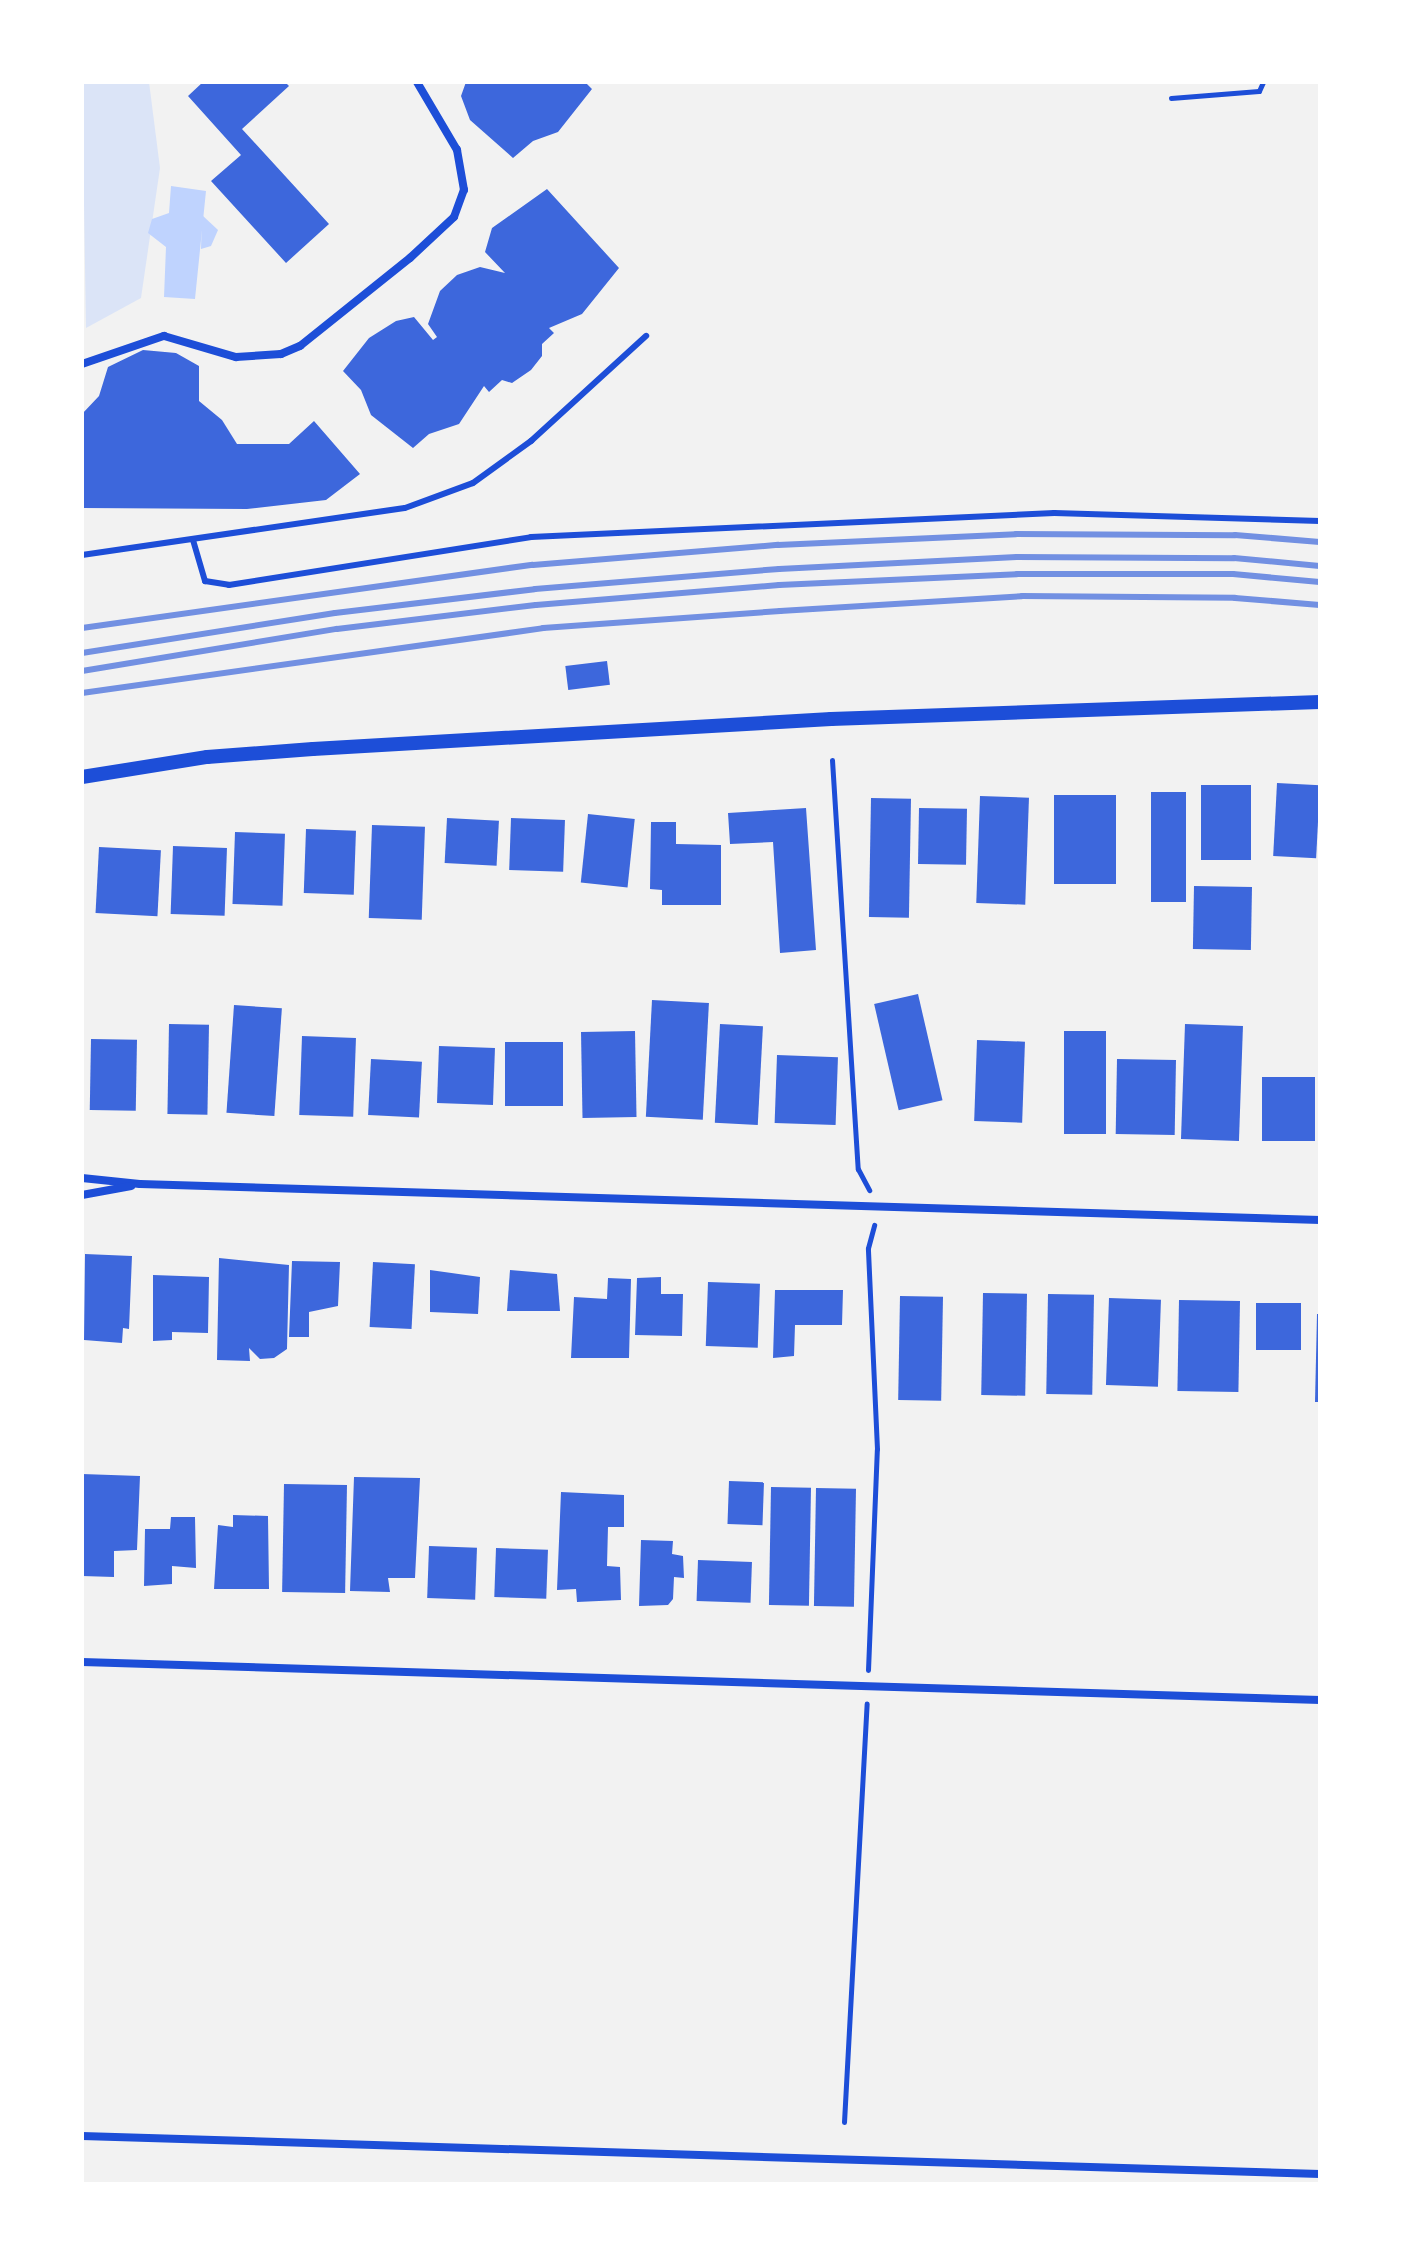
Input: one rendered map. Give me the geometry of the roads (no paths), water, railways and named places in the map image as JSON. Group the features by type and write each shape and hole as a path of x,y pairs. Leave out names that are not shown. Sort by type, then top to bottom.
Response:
{"street":[{"path":"82,364 164,336 236,357 281,354 300,346 402,265 454,217 464,190 457,150 417,82"},
{"path":"82,777 207,757 344,747 846,718 1320,702"},
{"path":"82,1178 140,1184 1320,1220"},
{"path":"82,1195 140,1184"},
{"path":"82,1662 868,1689 1320,1700"},
{"path":"82,2136 1320,2174"}],"lane":[{"path":"82,555 405,508 473,483 531,441 646,336"},
{"path":"193,540 205,581 229,585 531,537 1054,513 1320,521"}],"water":[{"path":"171,186 206,191 195,299 164,297 166,247 148,233 152,219 169,213"},
{"path":"202,215 218,230 211,246 201,249"}],"railway":[{"path":"82,628 533,565 778,545 1016,534 1235,535 1320,542"},
{"path":"82,653 335,613 535,589 779,569 1017,557 1234,558 1320,566"},
{"path":"82,671 337,629 536,605 779,585 1017,574 1233,574 1320,582"},
{"path":"82,693 543,628 780,611 1022,596 1235,598 1320,605"}]}
